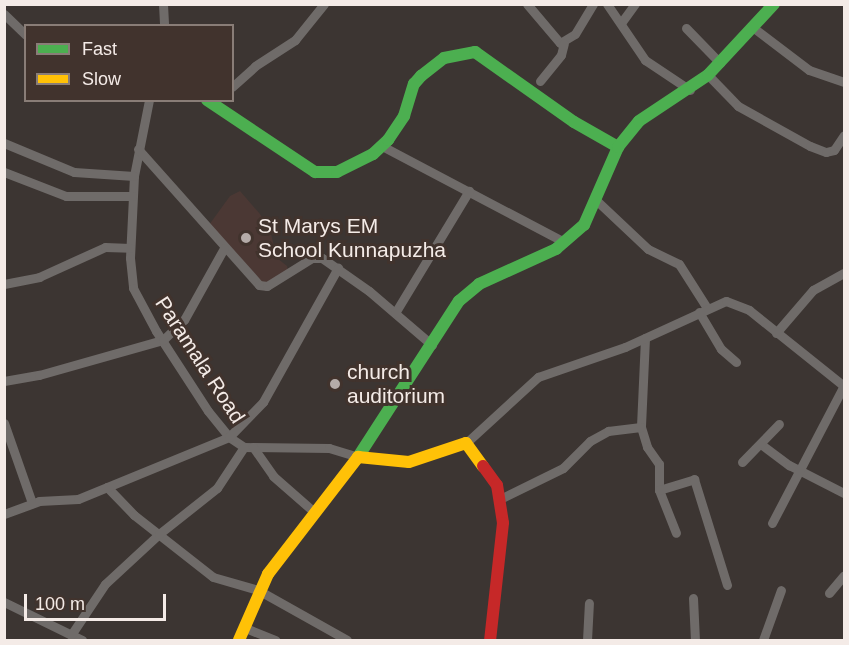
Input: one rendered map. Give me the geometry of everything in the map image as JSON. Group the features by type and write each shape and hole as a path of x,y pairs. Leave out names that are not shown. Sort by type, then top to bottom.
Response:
{"street":[{"path":"163,4 164,24"},
{"path":"234,85 255,66 295,40 324,4"},
{"path":"527,4 560,43 564,43"},
{"path":"540,81 561,55 564,43 585,21 593,4"},
{"path":"607,4 645,60 690,90"},
{"path":"621,23 635,4"},
{"path":"239,640 258,590 313,511 358,457 459,301 479,284 531,263 564,242 584,225 597,201 618,147 639,121 690,90 708,75 755,29 774,4"},
{"path":"4,14 24,33"},
{"path":"686,28 720,63"},
{"path":"755,29 809,70 844,82"},
{"path":"213,102 315,172 337,172 382,146 404,116 408,96 422,76 444,58 475,52 538,93 574,122 618,147"},
{"path":"708,75 738,106 810,146 826,152 834,150 844,135"},
{"name":"Paramala Road","path":"149,102 134,176 130,248 134,288 163,340 229,437 248,447 329,448 358,457"},
{"path":"4,143 74,171 134,176"},
{"path":"382,146 564,242"},
{"path":"138,149 259,285 280,280 312,258 322,258 396,313 432,345"},
{"path":"4,172 66,196 132,196"},
{"path":"396,313 469,191"},
{"path":"597,201 648,249 679,264 721,349 736,362"},
{"path":"4,284 39,276 105,247 130,248"},
{"path":"4,381 39,375 163,340 184,320 224,248"},
{"path":"4,514 32,503 78,500 229,437 263,402 338,268"},
{"path":"776,333 813,290 844,273"},
{"path":"358,457 409,462 466,443 538,377 645,338 726,301 738,303 844,386 796,469 772,523"},
{"path":"645,338 641,427 647,447 659,464 659,490 676,532"},
{"path":"4,423 32,503"},
{"path":"742,462 762,445 779,424"},
{"path":"500,499 562,468 590,441 608,431 641,427"},
{"path":"466,443 482,461 500,499 503,524 490,640"},
{"path":"762,445 796,469 844,493"},
{"path":"71,635 105,584 159,534 217,488 248,447 273,476 313,511"},
{"path":"659,490 694,480 727,585"},
{"path":"107,487 159,534 213,577 258,590 347,640"},
{"path":"829,593 844,575"},
{"path":"763,640 781,590"},
{"path":"693,598 695,640"},
{"path":"4,602 82,640"},
{"path":"587,640 590,603"},
{"path":"243,627 276,640"}],"shaded area":[{"name":"St Marys EM School Kunnapuzha","path":"240,191 260,214 271,234 277,258 287,266 288,271 270,283 260,283 209,225 230,196"}],"traffic: fast":[{"path":"358,457 459,301 479,284 556,249 584,225 618,147 639,121 708,75 774,4"},
{"path":"210,102 315,172 337,172 373,154 388,140 404,116 414,84 421,76 444,58 475,52 574,122 618,147"}],"traffic: slow":[{"path":"239,640 268,574 358,457 409,462 466,443 483,466"}],"traffic: jam":[{"path":"483,466 497,485 503,523 490,640"}],"place":[{"name":"St Marys EM School Kunnapuzha","path":"246,238"},
{"name":"church auditorium","path":"335,384"}]}
